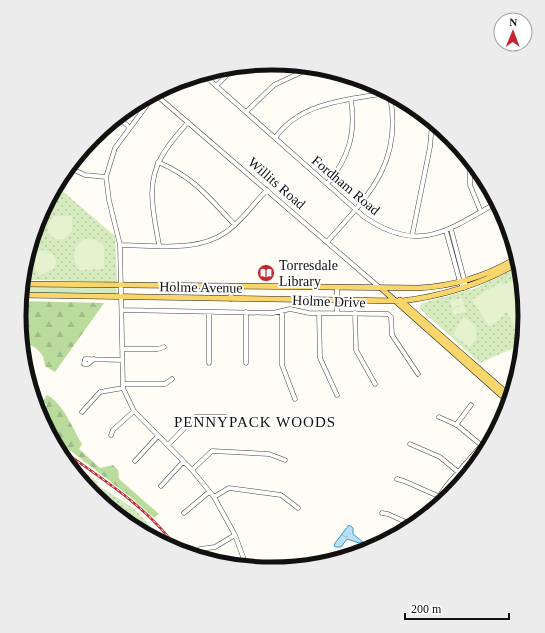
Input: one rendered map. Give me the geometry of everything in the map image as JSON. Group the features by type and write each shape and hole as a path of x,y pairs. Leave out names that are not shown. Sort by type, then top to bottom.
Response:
{"main road":[{"name":"Holme Avenue","path":"28,284 337,289 431,288 462,282 492,271 512,260"},
{"name":"Holme Avenue","path":"27,295 122,298 402,301 437,295 464,288 489,278 513,265"},
{"path":"231,287 231,299"},
{"name":"Willits Road","path":"382,289 505,398"},
{"name":"Willits Road","path":"382,289 402,301 507,393"}],"street":[{"path":"246,112 274,85 302,72"},
{"path":"216,86 228,74"},
{"name":"Fordham Road","path":"208,78 356,210 386,230 412,236 435,234 451,229 493,205"},
{"path":"275,138 288,124 305,112 325,104 380,94"},
{"name":"Willits Road","path":"159,97 382,289"},
{"path":"327,184 341,165 350,147 353,120 351,100"},
{"path":"327,242 373,189 387,158 392,127 390,100"},
{"path":"147,104 115,148 106,177 109,200 120,245 123,310 123,386 134,411 192,470 214,497 235,535 245,561"},
{"path":"122,121 129,127"},
{"path":"159,245 152,197 153,178 158,162 188,122"},
{"path":"412,236 430,147 432,128"},
{"path":"158,162 180,172 194,183 235,225"},
{"path":"470,169 470,186 481,212"},
{"path":"74,170 90,176 106,177"},
{"path":"120,245 184,246 205,242 221,236 235,225 267,190"},
{"path":"451,229 462,282"},
{"path":"446,231 464,288"},
{"path":"337,289 337,313"},
{"name":"Holme Drive","path":"123,310 246,312 282,311 290,309 319,313 391,315 392,335 418,374"},
{"path":"282,311 282,365 295,399"},
{"path":"209,312 209,363"},
{"path":"246,312 246,363"},
{"path":"319,313 320,358 337,395"},
{"path":"355,313 356,350 375,384"},
{"path":"123,348 158,349 164,347"},
{"path":"94,359 122,360"},
{"path":"82,412 100,392 123,386 165,384 172,378"},
{"path":"456,425 471,405"},
{"path":"111,435 113,430 134,411"},
{"path":"168,445 196,417 226,417"},
{"path":"439,418 456,425 481,445"},
{"path":"135,461 158,436"},
{"path":"436,501 438,496 487,439"},
{"path":"410,444 440,457 461,475"},
{"path":"192,470 212,452 269,454 285,460"},
{"path":"161,486 183,462"},
{"path":"397,479 438,496"},
{"path":"214,497 229,488 281,495 298,508"},
{"path":"184,513 210,492"},
{"path":"382,513 388,514 407,523"},
{"path":"200,549 215,548 235,535"}],"green space":[{"path":"61,190 115,236 116,282 37,280 31,269 34,253 51,207"},
{"path":"55,216 72,216 72,231 64,239 55,239 48,233 48,224"},
{"path":"39,237 39,244 35,251"},
{"path":"87,239 96,240 104,246 104,269 80,270 74,261 74,252 78,244"},
{"path":"41,250 53,254 56,260 55,268 39,276 32,263 34,254"},
{"path":"31,269 37,280 29,280"},
{"path":"514,269 517,284 519,316 517,346 480,363 419,308 422,303 474,289"},
{"path":"516,279 519,316 517,333 507,311 498,321 489,326 473,302 473,299 500,283 502,285"},
{"path":"28,286 116,287 117,295 27,294"},
{"path":"462,298 464,304 452,308 450,301"},
{"path":"27,301 104,303 55,372 45,366 43,357 39,351 28,344"},
{"path":"464,305 466,312 454,315 452,309"},
{"path":"463,317 476,326 476,339 470,347 453,335"},
{"path":"47,395 63,410 82,444 79,449 100,468 113,465 118,470 119,479 159,514 154,518 133,499 62,444 51,426 44,409 47,405 43,401"},
{"path":"76,466 98,482 96,484 133,508 157,535 122,512 110,502 98,491"}],"water":[{"path":"349,525 353,528 353,534 363,542 359,543 347,539 341,547 334,546 335,543"}],"railway":[{"path":"70,456 126,496 154,521 171,541"}],"place":[{"name":"Torresdale Library","path":"266,273"}],"district":[{"name":"PENNYPACK WOODS","path":"255,422"}]}
